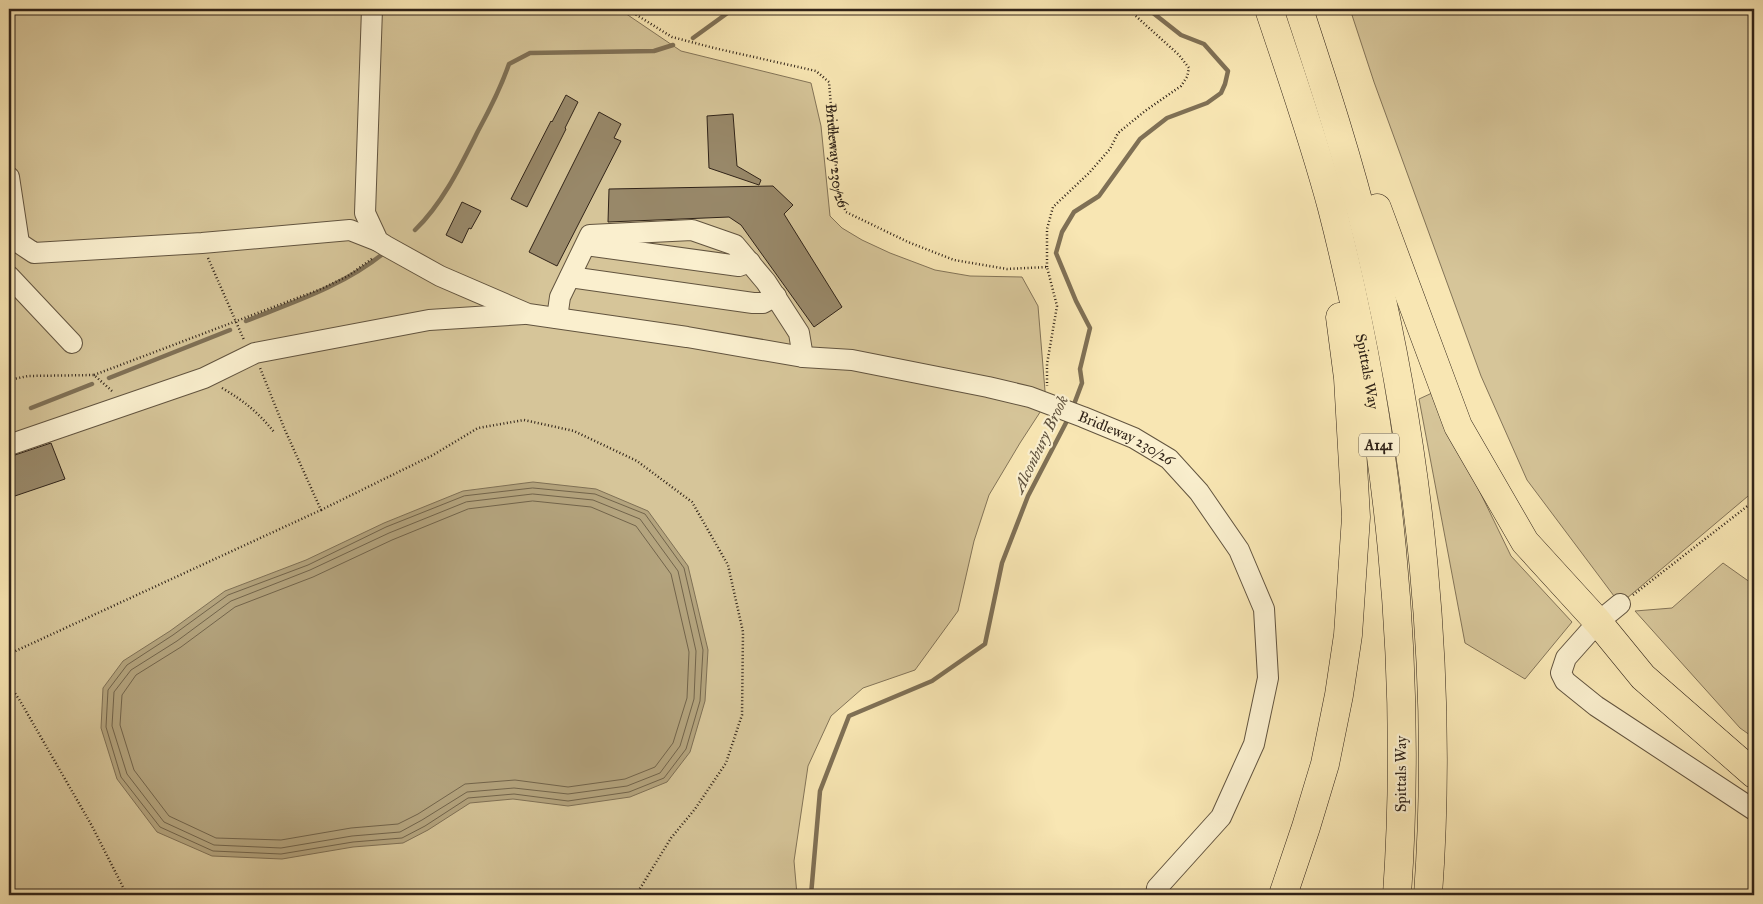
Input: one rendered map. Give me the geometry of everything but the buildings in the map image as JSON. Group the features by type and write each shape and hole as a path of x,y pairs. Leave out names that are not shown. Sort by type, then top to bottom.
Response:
{"highway":[{"name":"Spittals Way","path":"1269,9 1303,107 1331,207 1351,288 1375,418 1392,559 1400,682 1401,814 1397,895"},
{"name":"Spittals Way","path":"1302,20 1347,160 1368,238 1386,317 1409,450 1419,530 1430,665 1432,800 1428,895"},
{"path":"1302,20 1347,117 1387,238 1458,426 1525,542 1598,622 1643,677 1754,774"},
{"path":"1282,895 1325,764 1339,695 1348,635 1356,517 1348,378 1337,291 1303,107"}],"lane":[{"path":"372,9 365,213 382,243"},
{"path":"9,177 14,248 34,253 202,243 350,230 382,243 440,276 528,314"},
{"path":"557,318 560,297 590,235 692,230 735,245 750,262 776,296 798,333 803,357"},
{"path":"586,245 738,266 750,262"},
{"path":"9,276 72,343"},
{"path":"570,277 752,303 763,303 776,296"},
{"path":"9,445 204,378 254,353 429,320 528,314"},
{"name":"Bridleway 230/26","path":"528,314 687,337 803,357 852,360 988,387 1046,402 1134,438 1168,459 1200,492 1239,550 1264,609 1268,678 1254,744 1221,817 1157,888 1156,895"},
{"path":"1620,604 1598,622 1566,658 1562,673 1566,681 1596,706 1754,810"}],"path":[{"name":"Bridleway 230/26","path":"627,9 672,37 816,71 829,82 838,192 846,212 908,242 954,260 1007,268 1047,267"},
{"path":"1046,402 1047,364 1057,306 1047,267 1047,229 1053,207 1089,173 1110,149 1118,133 1145,111 1176,90 1187,77 1189,68 1180,55 1128,9"},
{"path":"202,243 244,340 254,353 284,430 321,510"},
{"path":"94,375 322,290 367,264 382,243"},
{"path":"9,654 321,510 432,455 478,428 524,420 574,431 637,460 692,502 728,565 743,632 742,715 726,763 695,809 671,838 636,895"},
{"path":"1620,604 1754,501"},
{"path":"9,685 19,698 92,826 127,895"}],"shaded area":[{"path":"9,9 619,9 681,51 811,83 821,126 830,216 842,228 890,253 935,270 970,276 1022,277 1038,306 1046,403 989,495 974,541 958,611 915,670 863,688 831,716 808,766 794,861 797,895 9,895"},
{"path":"1350,9 1754,9 1754,491 1620,604 1527,480 1481,376 1374,82"},
{"path":"1432,393 1511,556 1572,622 1525,679 1465,643 1419,399"},
{"path":"1723,563 1754,585 1754,738 1740,728 1635,611 1672,608"}],"water":[{"path":"533,482 596,489 648,511 688,566 708,650 705,701 690,752 667,782 630,797 568,806 513,799 470,803 428,830 403,843 353,847 282,859 212,856 157,832 117,779 101,728 103,688 123,661 170,631 225,591 306,560 384,523 463,491"}],"waterway":[{"path":"693,38 733,9"},
{"name":"Alconbury Brook","path":"1073,407 1082,383 1080,369 1090,328 1076,301 1056,253 1062,232 1074,212 1099,196 1140,139 1167,118 1207,103 1221,93 1228,71 1204,44 1181,35 1148,9"},
{"path":"415,230 443,196 458,170 495,98 509,64 530,53 654,51 673,45"},
{"path":"246,321 335,284 368,265 384,253"},
{"path":"109,378 230,330"},
{"path":"31,408 92,384"},
{"name":"Alconbury Brook","path":"811,895 820,791 849,716 932,681 985,644 1002,563 1028,496 1069,417"}]}
